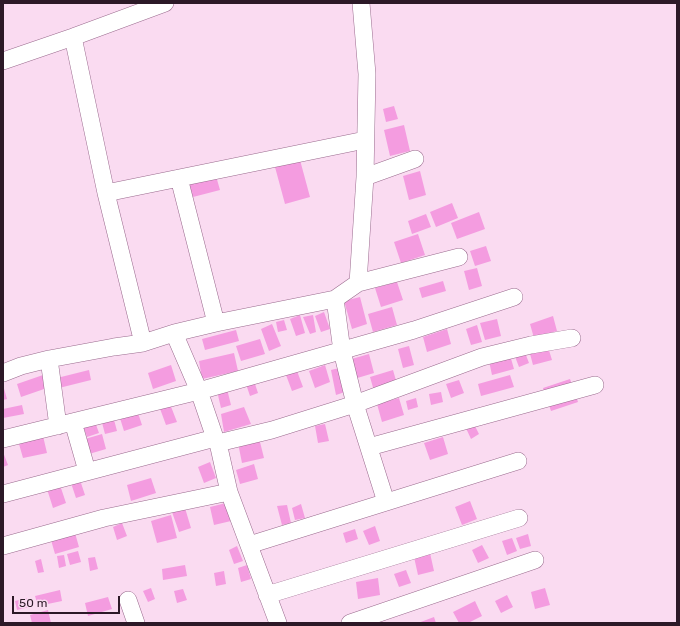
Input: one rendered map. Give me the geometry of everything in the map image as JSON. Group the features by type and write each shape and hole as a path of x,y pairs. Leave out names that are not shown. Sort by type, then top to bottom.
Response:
{"street":[{"path":"3,61 165,3"},
{"path":"358,284 365,177 367,74 361,3"},
{"path":"73,37 106,193 143,343"},
{"path":"106,193 366,140"},
{"path":"365,177 415,159"},
{"path":"179,178 216,323"},
{"path":"3,373 21,366 49,359 143,343 174,333 216,323 335,299 358,284 459,257"},
{"path":"3,439 199,391 414,330 514,297"},
{"path":"335,299 342,351 356,404 386,502"},
{"path":"174,333 199,391 216,440 229,492 278,623"},
{"path":"3,494 216,440 275,429 356,404 482,357 531,345 572,338"},
{"path":"49,359 66,424 87,472"},
{"path":"369,447 595,385"},
{"path":"249,545 518,460"},
{"path":"3,546 104,518 229,492"},
{"path":"267,595 519,518"},
{"path":"350,623 535,560"},
{"path":"128,600 136,623"}],"building":[{"path":"394,106 398,119 386,122 383,109"},
{"path":"404,125 410,151 390,156 384,130"},
{"path":"300,160 310,197 285,204 275,167"},
{"path":"420,171 426,195 409,200 403,176"},
{"path":"216,176 220,190 193,197 189,184"},
{"path":"452,203 458,218 436,227 430,212"},
{"path":"479,212 485,229 457,239 451,223"},
{"path":"426,214 431,227 412,234 408,221"},
{"path":"418,234 425,255 401,263 394,242"},
{"path":"486,246 491,261 475,266 470,251"},
{"path":"477,268 482,286 469,290 464,271"},
{"path":"443,281 446,291 422,298 419,288"},
{"path":"397,282 403,300 381,307 375,288"},
{"path":"360,297 367,324 352,329 344,301"},
{"path":"392,307 397,325 373,332 368,314"},
{"path":"324,312 330,329 321,332 315,316"},
{"path":"300,315 305,333 296,336 290,319"},
{"path":"313,315 316,332 310,334 303,317"},
{"path":"553,316 557,331 534,338 530,324"},
{"path":"497,319 501,336 485,340 480,323"},
{"path":"284,320 287,330 278,332 276,322"},
{"path":"272,324 281,346 269,351 261,329"},
{"path":"477,325 482,342 471,345 466,329"},
{"path":"447,329 451,344 427,352 423,337"},
{"path":"236,330 239,341 205,350 202,339"},
{"path":"260,339 265,354 241,361 236,346"},
{"path":"547,344 552,360 533,365 529,350"},
{"path":"409,346 414,365 403,368 398,349"},
{"path":"524,350 529,363 519,367 514,354"},
{"path":"234,353 238,371 202,379 199,361"},
{"path":"369,354 374,373 354,379 348,360"},
{"path":"510,355 514,369 492,375 489,361"},
{"path":"171,365 176,381 153,389 148,373"},
{"path":"325,365 330,382 315,388 309,371"},
{"path":"339,368 345,392 336,395 331,370"},
{"path":"89,370 91,380 59,388 57,378"},
{"path":"393,370 397,384 374,391 370,377"},
{"path":"297,371 303,387 292,391 286,375"},
{"path":"43,375 47,388 21,397 17,384"},
{"path":"510,375 514,387 481,396 478,384"},
{"path":"570,379 578,402 551,411 543,388"},
{"path":"459,380 464,393 451,398 446,384"},
{"path":"254,381 258,393 250,396 246,384"},
{"path":"3,385 7,399 3,400"},
{"path":"227,389 231,405 221,408 217,391"},
{"path":"441,392 443,402 431,405 429,394"},
{"path":"399,398 404,415 382,422 377,404"},
{"path":"416,398 418,407 408,410 406,401"},
{"path":"170,404 177,422 166,425 159,406"},
{"path":"22,405 24,414 3,418 3,409"},
{"path":"244,407 251,424 224,432 221,414"},
{"path":"137,410 142,425 124,431 119,415"},
{"path":"113,416 117,431 105,434 101,419"},
{"path":"94,419 99,433 87,437 82,423"},
{"path":"473,422 479,434 471,439 465,426"},
{"path":"325,424 329,441 318,443 315,426"},
{"path":"102,434 106,449 89,454 85,439"},
{"path":"43,436 47,453 23,458 19,444"},
{"path":"443,437 448,454 430,460 424,443"},
{"path":"259,438 264,458 242,463 238,443"},
{"path":"3,452 8,465 3,467"},
{"path":"210,462 216,478 204,483 198,467"},
{"path":"254,464 258,479 240,484 236,470"},
{"path":"151,478 156,493 131,501 127,485"},
{"path":"80,480 85,495 76,498 71,483"},
{"path":"60,485 66,503 53,508 47,489"},
{"path":"470,501 477,519 462,525 455,507"},
{"path":"226,503 231,521 214,525 210,507"},
{"path":"301,504 305,518 295,520 292,508"},
{"path":"287,505 291,523 282,525 277,506"},
{"path":"185,508 191,528 179,532 172,512"},
{"path":"171,515 177,538 157,543 151,521"},
{"path":"122,523 127,536 117,540 113,527"},
{"path":"375,526 380,541 369,545 363,531"},
{"path":"355,529 358,539 346,543 343,533"},
{"path":"75,533 79,547 55,554 51,540"},
{"path":"528,534 531,546 520,549 516,538"},
{"path":"512,538 517,551 507,555 502,541"},
{"path":"482,545 489,558 478,563 472,550"},
{"path":"237,546 243,561 234,564 229,550"},
{"path":"78,551 81,562 70,565 67,554"},
{"path":"430,553 434,571 418,575 414,557"},
{"path":"64,555 66,566 59,568 57,556"},
{"path":"95,557 98,569 90,571 88,558"},
{"path":"41,559 44,572 38,573 35,561"},
{"path":"185,565 187,576 163,580 162,569"},
{"path":"247,565 251,579 241,582 238,568"},
{"path":"406,570 411,583 399,587 394,574"},
{"path":"224,571 226,584 216,586 214,573"},
{"path":"378,578 380,595 358,599 356,582"},
{"path":"151,588 155,599 148,602 143,591"},
{"path":"545,588 550,605 535,609 531,592"},
{"path":"183,589 187,600 177,603 174,591"},
{"path":"60,590 62,601 38,606 35,596"},
{"path":"507,595 513,607 501,613 495,601"},
{"path":"108,597 112,609 88,616 85,603"},
{"path":"27,598 29,607 17,610 15,601"},
{"path":"475,601 482,616 468,623 459,623 453,612"},
{"path":"48,610 51,623 32,623 30,615"},
{"path":"434,617 436,623 418,623"}]}
